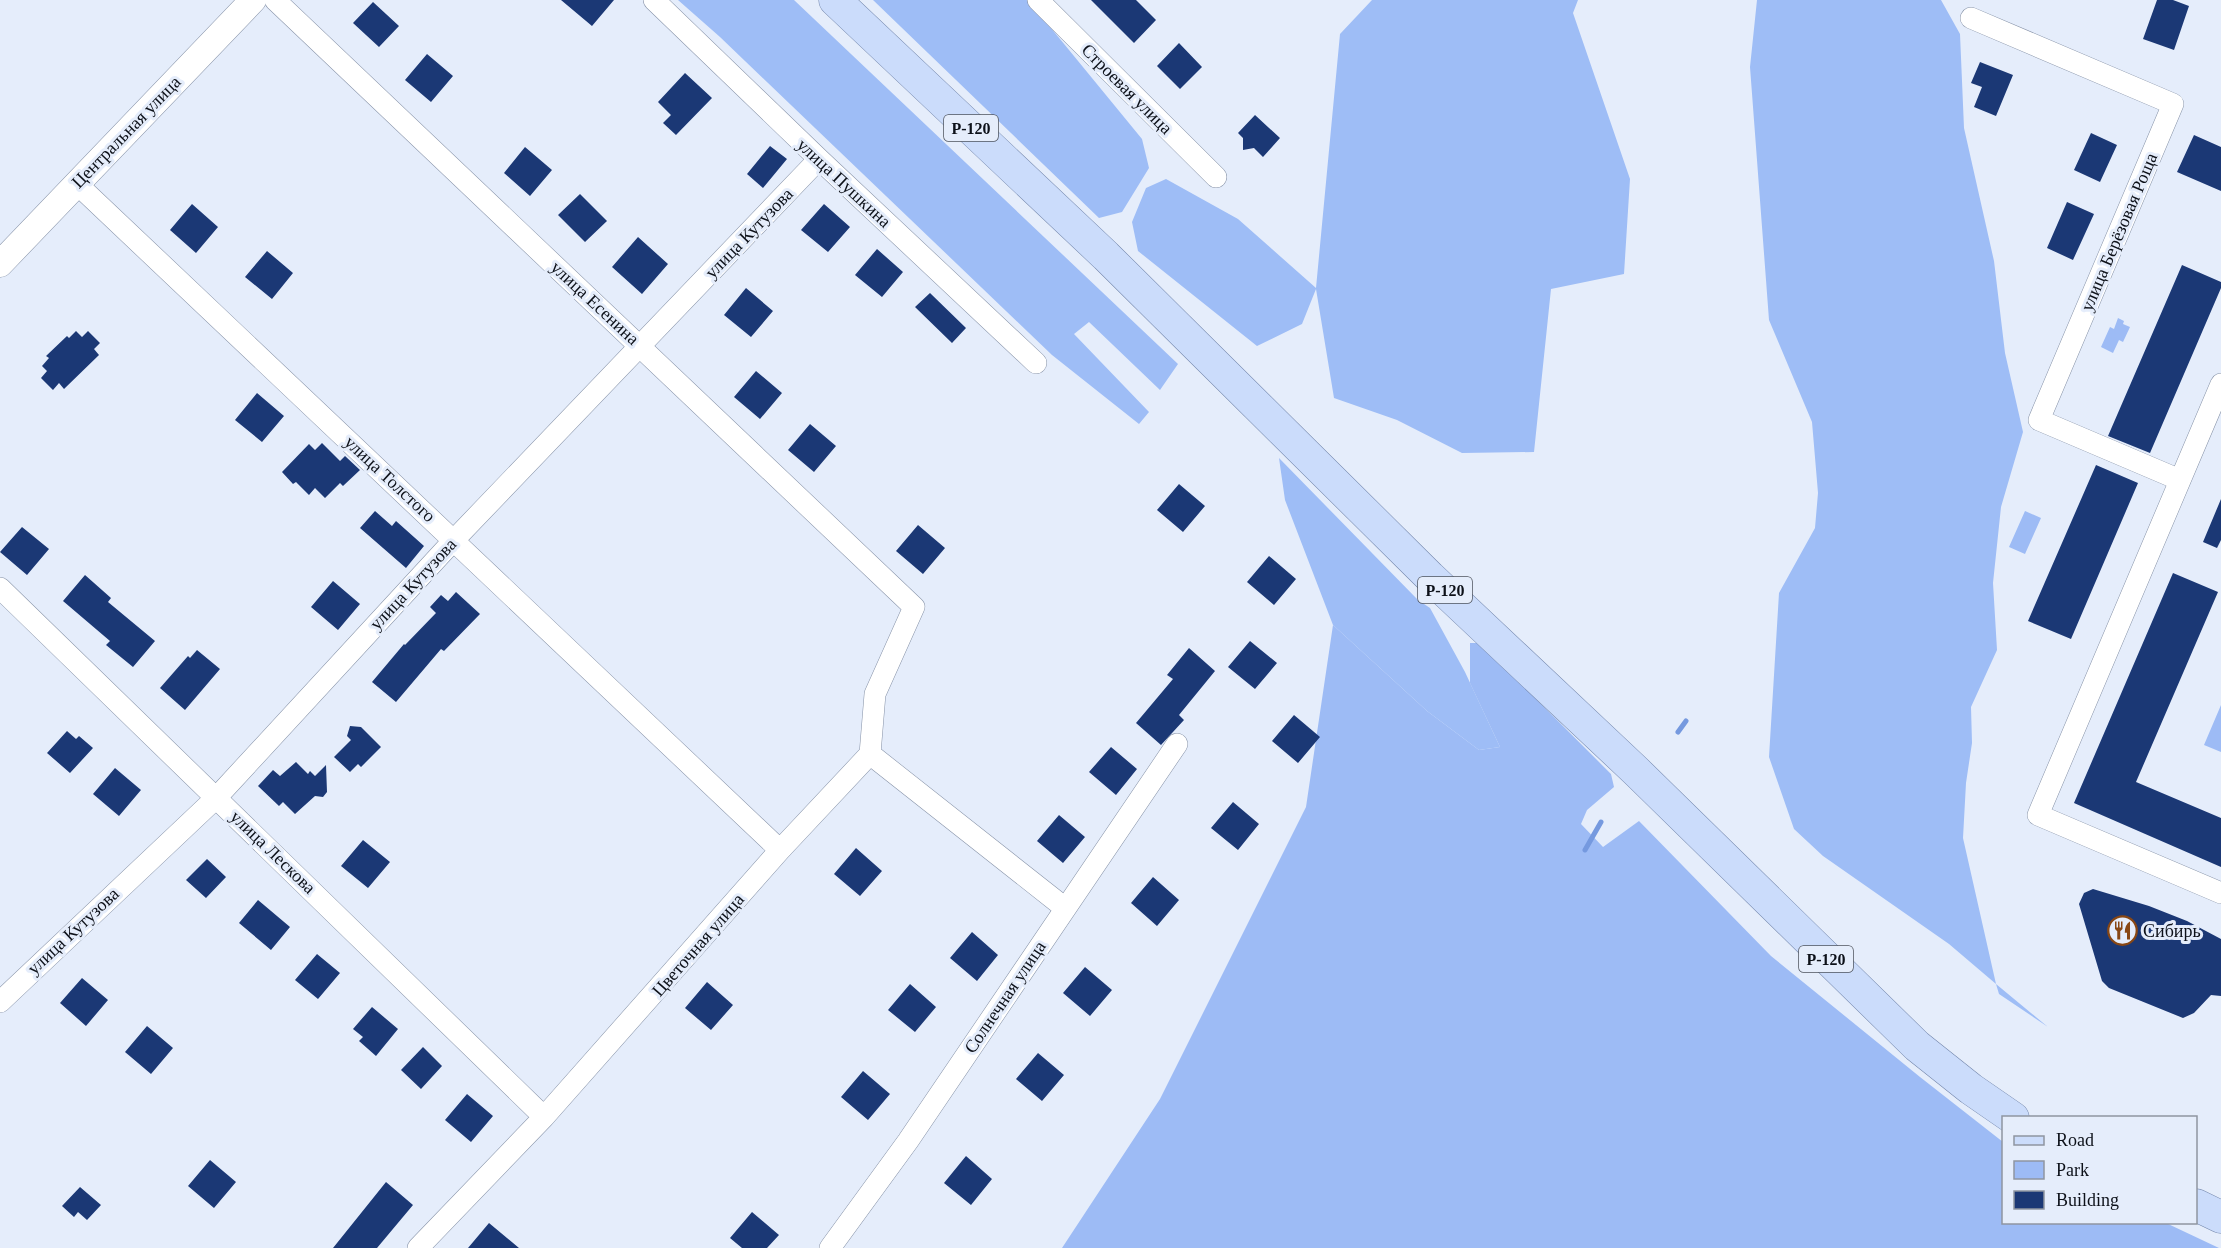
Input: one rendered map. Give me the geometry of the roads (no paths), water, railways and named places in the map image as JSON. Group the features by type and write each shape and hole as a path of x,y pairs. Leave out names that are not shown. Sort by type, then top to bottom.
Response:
{"main road":[{"name":"Р-120","path":"835,0 1106,256 1430,577 1636,771 1917,1046 1971,1089 2010,1116"},
{"path":"2197,1205 2221,1217"}],"street":[{"name":"Центральная улица","path":"0,264 253,0"},
{"name":"улица Есенина","path":"275,0 914,607 875,694 870,754"},
{"name":"улица Пушкина","path":"654,0 1036,363"},
{"name":"Строевая улица","path":"1038,0 1216,177"},
{"name":"улица Берёзовая Роща","path":"1971,18 2173,104 2039,420 2180,480"},
{"name":"улица Кутузова","path":"0,1002 217,796 454,540 819,159"},
{"name":"улица Толстого","path":"77,184 780,850"},
{"path":"2221,384 2038,815 2221,893"},
{"name":"улица Лескова","path":"0,588 217,796 544,1117"},
{"name":"Солнечная улица","path":"830,1248 908,1142 1177,744"},
{"path":"870,754 1065,908"},
{"name":"Цветочная улица","path":"418,1248 544,1117 780,850 870,754"}],"waterway":[{"path":"1678,732 1686,721"},
{"path":"1585,850 1601,822"}],"place":[{"name":"Сибирь","path":"2122,931"}]}
